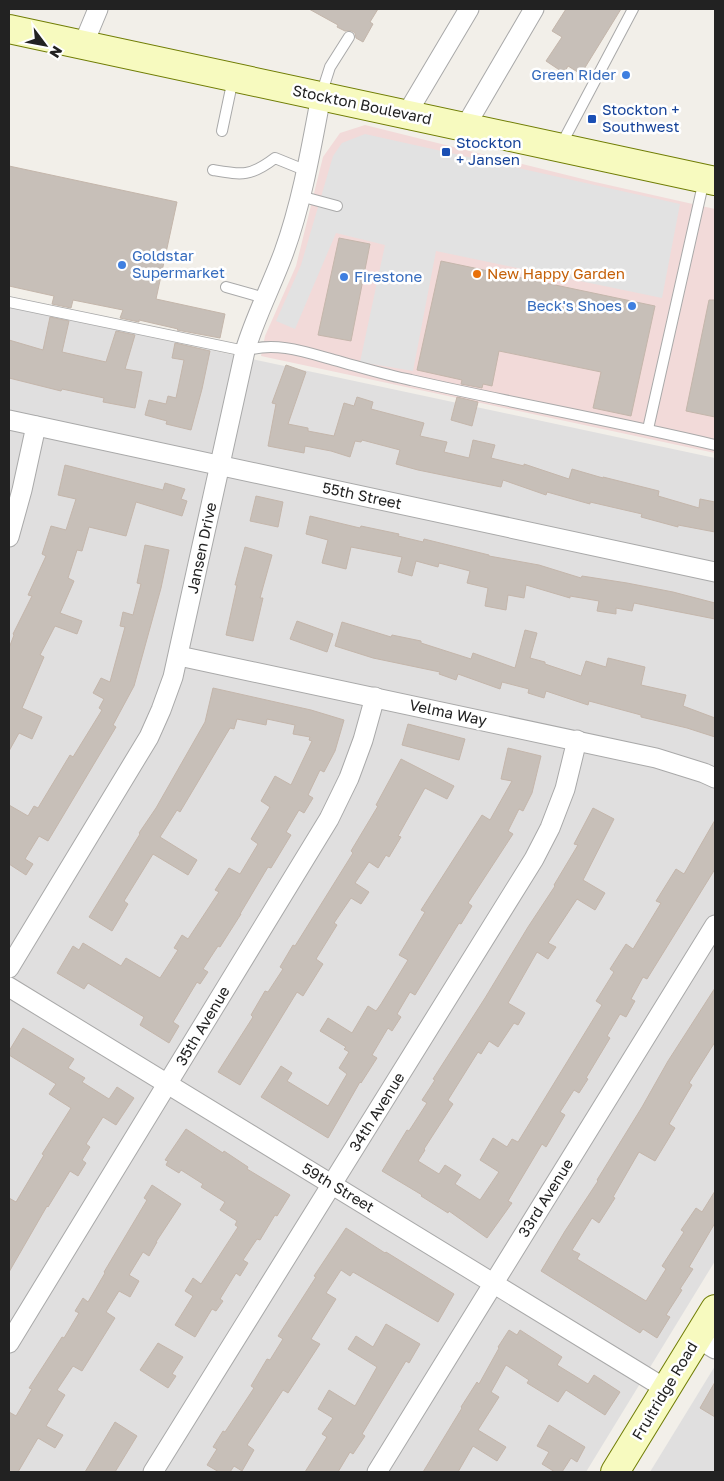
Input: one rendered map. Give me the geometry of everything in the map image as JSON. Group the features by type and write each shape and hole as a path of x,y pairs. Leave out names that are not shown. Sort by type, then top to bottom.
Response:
{"main road":[{"name":"Stockton Boulevard","path":"9,29 710,180"},
{"name":"Fruitridge Road","path":"615,1472 666,1389 706,1343 715,1309"}],"street":[{"path":"83,45 98,9"},
{"path":"406,115 469,9"},
{"path":"465,127 534,9"},
{"name":"Jansen Drive","path":"9,968 149,737 167,694 179,656 245,351 256,318 284,252 307,171 321,96"},
{"name":"55th Street","path":"9,420 715,572"},
{"path":"9,536 22,490 36,426"},
{"name":"Velma Way","path":"179,656 577,740 656,758 715,778"},
{"name":"35th Avenue","path":"9,1344 329,819 352,770 375,698"},
{"name":"34th Avenue","path":"153,1472 534,859 550,828 565,789 577,740"},
{"name":"33rd Avenue","path":"377,1472 715,925"},
{"name":"59th Street","path":"9,987 666,1389"}],"lane":[{"path":"560,148 633,9"},
{"path":"321,96 330,67 349,37"},
{"path":"222,131 233,78"},
{"path":"213,170 239,175 260,170 275,158 307,171"},
{"path":"648,429 710,180"},
{"path":"300,196 337,206"},
{"path":"226,288 265,298"},
{"path":"9,302 245,351 271,347 298,350 410,380 648,429 715,445"}],"shaded area":[{"path":"365,125 595,182 715,209 715,453 261,356 265,336 296,266 323,157 340,133"},
{"path":"365,134 680,204 662,298 436,251 413,371 360,362 385,245 336,233 295,329 276,321 301,265 333,156 342,143"},
{"path":"9,307 715,458 715,1261 586,1472 9,1472"},
{"path":"715,1366 715,1472 650,1472"}],"building":[{"path":"309,9 378,9 370,22 373,24 363,42 356,38 355,33 352,31 345,31 337,27 338,25"},
{"path":"566,9 621,9 581,74 568,66 564,73 546,61 562,37 552,31"},
{"path":"9,166 177,202 156,299 225,314 220,338 177,330 139,320 139,322 120,318 123,310 73,300 71,308 52,304 54,296 9,286"},
{"path":"339,238 370,244 351,341 318,335"},
{"path":"441,261 655,306 631,416 593,408 601,372 499,351 492,386 483,384 482,388 461,384 462,380 417,370"},
{"path":"709,300 715,300 715,417 686,411"},
{"path":"50,317 69,321 62,352 106,362 116,331 135,335 125,369 142,372 135,408 103,402 104,398 62,389 61,391 9,378 9,340 43,350"},
{"path":"175,343 210,351 191,430 166,424 167,421 145,415 149,400 166,404 168,396 176,398 184,360 172,358"},
{"path":"286,365 306,372 288,424 308,428 308,431 334,436 344,403 354,406 357,397 373,402 371,409 424,423 420,436 447,442 444,452 469,458 473,440 495,445 491,458 524,466 524,464 569,479 572,469 659,491 658,496 699,508 700,499 715,502 715,532 678,525 678,527 641,517 642,514 590,502 590,504 547,492 546,495 503,480 501,487 418,470 396,464 400,450 362,440 361,442 355,441 350,457 305,446 304,453 268,446 276,404 272,403"},
{"path":"457,397 478,402 472,426 451,420"},
{"path":"65,465 163,490 165,483 185,489 181,499 187,501 182,516 136,502 126,536 89,527 82,551 77,550 68,578 74,581 60,613 82,621 77,634 55,626 40,655 44,657 22,708 42,717 32,739 19,733 9,751 9,648 13,634 32,596 28,595 46,556 42,554 51,526 66,530 76,499 58,495"},
{"path":"256,496 283,502 278,527 250,521"},
{"path":"310,516 360,528 361,526 399,534 398,536 423,542 424,539 489,556 539,565 581,578 582,576 673,592 715,603 715,619 634,603 632,611 616,608 616,614 597,611 599,601 570,596 570,598 526,585 524,598 508,595 506,610 485,606 488,588 467,583 470,571 439,563 438,567 416,561 412,576 398,572 402,557 351,547 346,569 322,563 328,540 306,534"},
{"path":"145,545 169,550 161,588 134,686 113,725 116,727 48,841 39,836 25,859 33,864 26,875 9,864 9,805 28,816 34,806 38,808 70,755 73,757 102,710 99,708 104,699 93,693 101,678 110,682 125,627 120,626 123,612 133,615 141,584 137,583"},
{"path":"245,547 272,555 260,598 263,598 253,641 226,635 237,585 235,585"},
{"path":"297,621 333,634 327,652 290,639"},
{"path":"342,622 391,637 392,635 421,641 421,643 471,659 473,653 515,668 525,630 537,633 530,658 581,676 586,661 606,667 608,658 645,667 641,685 686,695 683,706 715,718 715,737 589,701 588,705 546,691 544,698 528,693 529,689 502,682 500,689 458,674 456,680 439,674 440,672 373,658 335,646"},
{"path":"213,688 311,710 344,720 335,751 324,772 320,770 308,795 313,798 304,813 299,810 286,832 291,835 271,868 268,867 220,947 218,946 203,969 208,972 200,984 197,982 173,1022 179,1026 169,1043 140,1025 144,1017 88,983 84,989 57,973 73,946 79,950 83,943 121,966 126,958 160,978 178,950 174,948 182,935 188,939 219,892 215,890 229,868 240,874 258,844 251,839 270,807 261,801 275,776 291,785 312,741 309,740 310,737 293,734 295,725 267,719 266,725 237,719 234,729 230,728 180,812 177,810 160,837 197,860 188,875 153,854 124,901 128,904 112,931 89,917 156,808 205,722"},
{"path":"408,724 465,739 459,760 402,745"},
{"path":"508,748 541,756 532,793 523,811 519,809 508,831 513,834 468,903 472,906 461,924 459,923 415,995 410,992 397,1014 401,1017 392,1031 388,1028 372,1055 377,1058 360,1082 328,1138 261,1097 281,1066 292,1073 287,1081 328,1106 347,1074 339,1068 349,1052 344,1049 346,1047 320,1031 328,1018 352,1033 368,1006 376,1011 381,1004 408,960 399,955 425,912 421,910 482,815 490,820 512,781 501,779"},
{"path":"401,759 454,786 447,799 425,788 398,836 401,837 389,857 386,855 378,868 369,862 355,883 369,892 361,904 351,898 334,923 337,925 316,959 323,964 303,996 297,992 240,1085 218,1072 253,1017 251,1015 265,991 268,992 283,969 280,967 293,945 295,946 353,853 351,851 378,806 376,805"},
{"path":"593,808 614,819 583,880 605,893 595,910 577,899 548,943 556,947 548,959 537,952 508,1003 525,1013 518,1025 514,1023 498,1047 489,1041 481,1054 478,1052 448,1100 453,1104 418,1161 439,1174 445,1165 461,1175 455,1184 480,1200 499,1172 480,1160 493,1138 507,1147 512,1139 518,1142 602,1005 596,1001 614,972 610,969 626,944 633,949 661,903 656,901 676,869 684,874 715,820 715,869 647,979 643,977 631,999 635,1001 626,1017 620,1014 607,1036 610,1038 586,1078 588,1079 579,1093 574,1090 560,1112 565,1115 546,1147 542,1144 508,1201 512,1203 487,1238 449,1211 448,1213 382,1171 407,1130 409,1131 427,1103 422,1100 435,1080 433,1079 555,886 578,845 574,844"},
{"path":"715,988 715,1042 689,1083 692,1085 669,1124 675,1128 655,1161 639,1152 613,1197 615,1198 599,1223 592,1218 572,1250 580,1254 577,1259 646,1301 666,1269 662,1266 684,1232 681,1230 696,1208 702,1212 715,1191 715,1223 689,1267 693,1269 666,1315 670,1317 657,1338 643,1329 640,1333 541,1271 598,1181 668,1061"},
{"path":"23,1028 74,1059 68,1068 85,1078 82,1082 109,1099 117,1087 134,1098 116,1125 103,1117 86,1144 90,1147 82,1160 86,1163 78,1176 70,1171 47,1206 9,1272 9,1198 16,1202 44,1155 42,1154 71,1108 49,1094 56,1084 9,1055 9,1051"},
{"path":"186,1129 223,1153 224,1151 248,1167 247,1169 290,1195 260,1240 257,1239 243,1260 248,1263 240,1276 236,1273 220,1299 223,1301 216,1311 212,1309 195,1337 175,1325 193,1296 185,1291 193,1278 201,1284 238,1227 235,1225 237,1221 220,1210 225,1202 201,1187 203,1184 181,1170 179,1173 166,1165 168,1161 165,1160"},
{"path":"152,1185 181,1204 149,1256 143,1252 129,1275 139,1281 130,1297 119,1291 106,1312 115,1318 82,1371 73,1366 57,1390 65,1395 46,1426 63,1435 55,1448 38,1438 18,1472 9,1472 9,1412 16,1416 32,1389 29,1388 79,1313 75,1311 83,1298 88,1302 147,1200 144,1198"},
{"path":"346,1228 454,1294 438,1322 353,1272 350,1276 341,1270 326,1293 336,1299 311,1339 320,1344 288,1393 283,1390 247,1445 254,1450 242,1471 234,1466 230,1472 219,1472 207,1465 217,1449 213,1447 254,1388 251,1386 267,1359 270,1360 283,1339 278,1336 316,1277 314,1276"},
{"path":"386,1324 420,1344 409,1363 406,1361 362,1434 365,1436 353,1454 350,1452 338,1472 305,1472 327,1437 322,1434 333,1418 318,1409 329,1390 355,1406 377,1367 348,1349 356,1336 373,1347"},
{"path":"509,1330 517,1335 520,1330 562,1357 557,1365 588,1384 594,1375 620,1392 605,1415 566,1390 558,1402 527,1383 529,1380 506,1365 491,1392 499,1397 478,1430 506,1447 497,1461 473,1446 458,1472 423,1472 461,1407 477,1382 479,1384"},
{"path":"158,1343 183,1357 172,1374 176,1376 168,1388 140,1370"},
{"path":"715,1382 715,1417 700,1408"},
{"path":"115,1422 137,1436 115,1472 85,1472"},
{"path":"549,1425 585,1447 577,1462 571,1458 562,1472 555,1472 542,1464 549,1452 537,1446"}],"place":[{"name":"Green Rider","path":"626,75"},
{"name":"Stockton + Southwest","path":"592,119"},
{"name":"Stockton + Jansen","path":"446,152"},
{"name":"Goldstar Supermarket","path":"122,265"},
{"name":"New Happy Garden","path":"477,274"},
{"name":"Firestone","path":"344,277"},
{"name":"Beck's Shoes","path":"632,306"}]}
